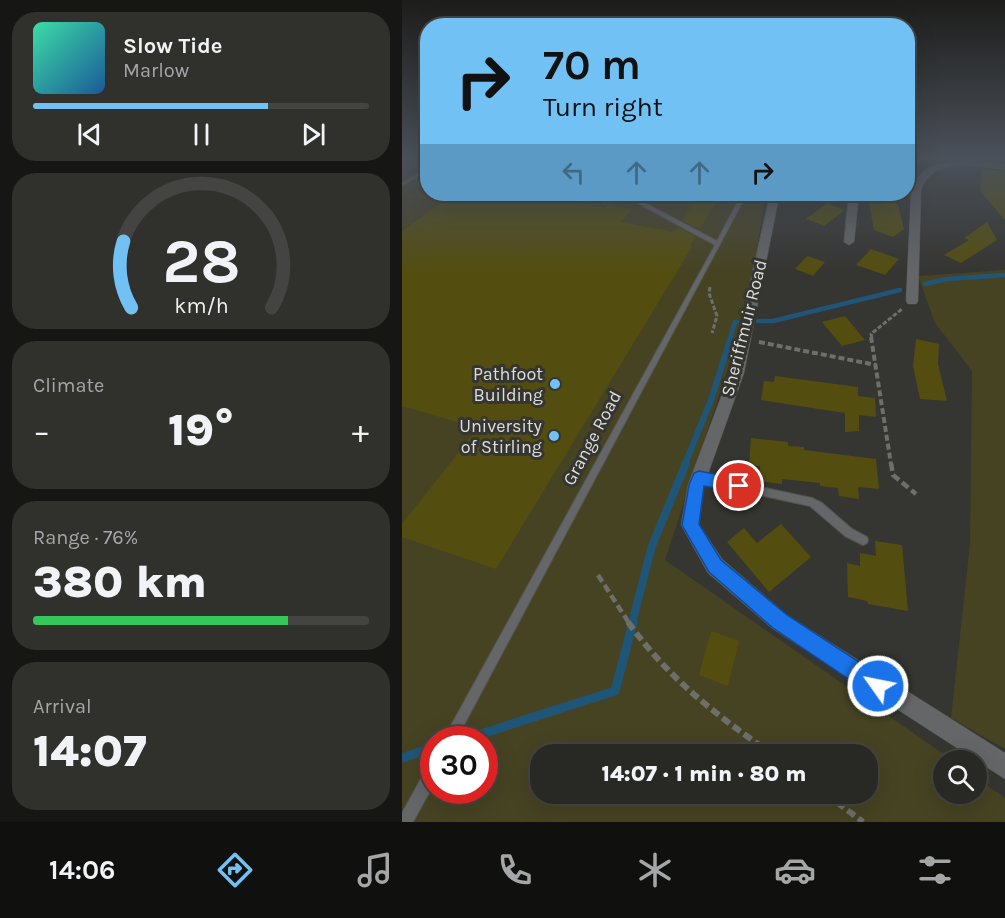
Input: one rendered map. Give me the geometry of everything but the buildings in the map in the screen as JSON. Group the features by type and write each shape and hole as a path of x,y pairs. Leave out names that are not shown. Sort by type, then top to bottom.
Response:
{"street":[{"name":"Sheriffmuir Road","path":"774,201 737,373 699,478 690,525 715,566 780,622 1005,767"},
{"path":"849,242 853,201"},
{"path":"912,201 912,302"}],"lane":[{"path":"638,201 718,244"},
{"name":"Grange Road","path":"457,726 740,201"},
{"path":"699,478 812,502 822,508 847,533 863,540"},
{"path":"405,822 420,795"}],"path":[{"path":"711,280 709,293 717,316 712,333"},
{"path":"912,302 871,334 885,436 893,475 916,494"},
{"path":"744,339 876,365"},
{"path":"598,575 619,609 665,669 718,717 757,744"},
{"path":"839,804 863,822"}],"shaded area":[{"name":"University of Stirling","path":"402,195 420,195 420,201 765,201 746,313 665,560 938,750 933,750 933,804 987,804 987,785 1005,798 1005,822 402,822"},
{"path":"1005,270 1005,749 951,718 970,544 972,371 935,323 918,276"}],"waterway":[{"path":"925,284 947,279 1005,275"},
{"path":"758,321 773,321 900,290"},
{"path":"730,338 735,322 737,322"},
{"path":"685,464 711,400 731,337"},
{"path":"632,623 652,546 686,463"},
{"path":"498,729 615,691 633,622"},
{"path":"402,758 420,752"}],"place":[{"name":"Pathfoot Building","path":"555,384"},
{"name":"University of Stirling","path":"554,436"}],"route":[{"path":"739,486 699,478 696,485 690,525 715,566 780,622 878,686"}]}
